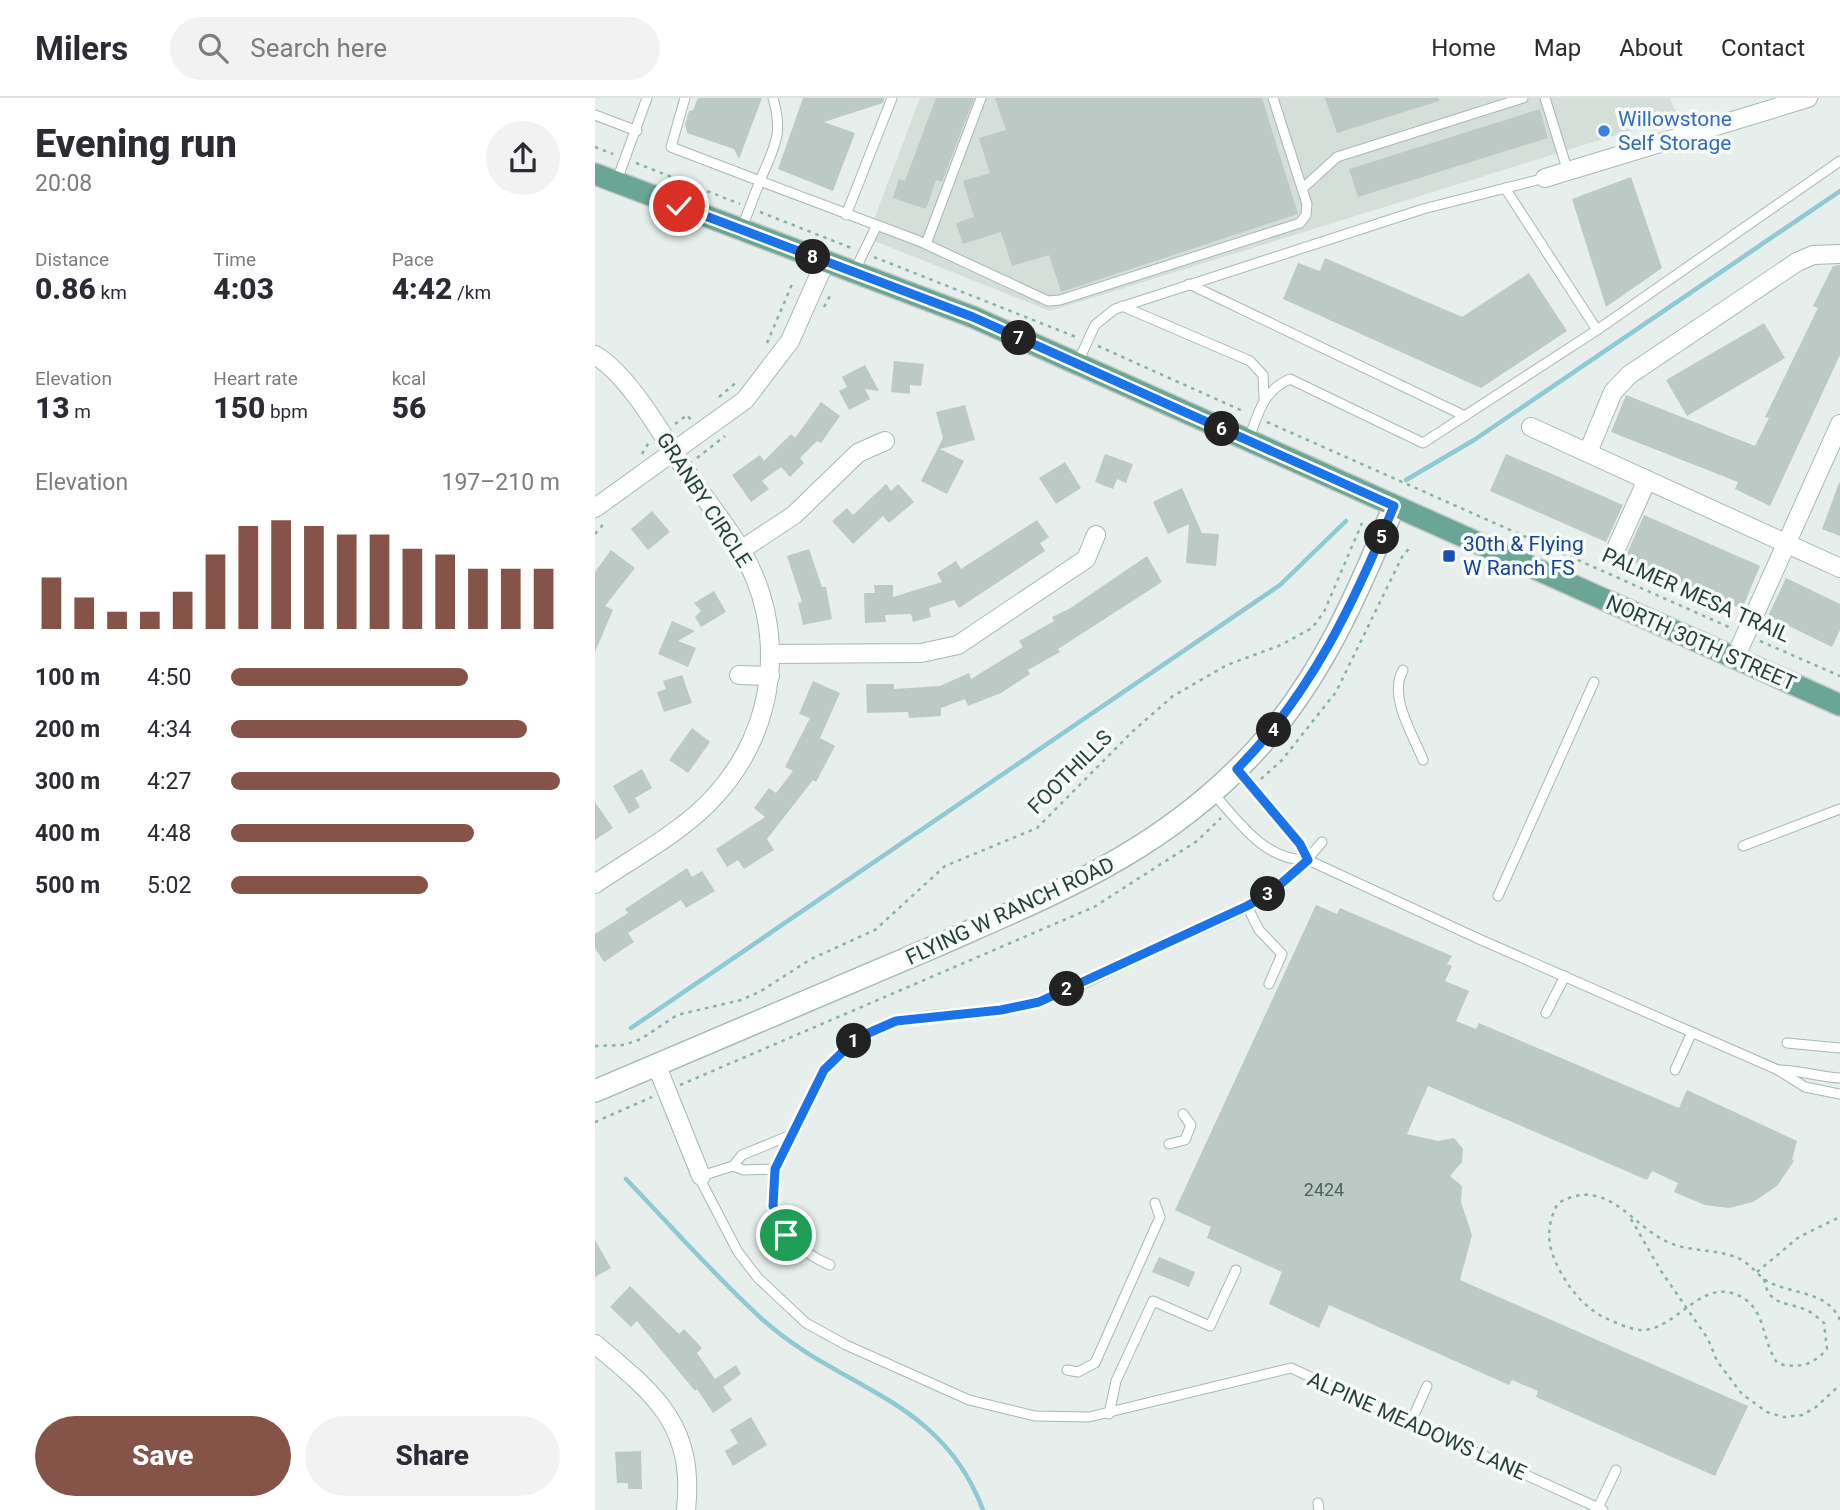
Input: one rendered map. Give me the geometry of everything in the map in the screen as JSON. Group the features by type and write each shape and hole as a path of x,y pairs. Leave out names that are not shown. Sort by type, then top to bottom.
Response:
{"main road":[{"name":"NORTH 30TH STREET","path":"595,174 973,317 1840,705"}],"street":[{"path":"1545,178 1808,98"},
{"path":"1587,452 1613,392 1629,375 1797,262 1813,255 1840,254"},
{"path":"595,508 718,423 762,382 790,341 825,262"},
{"name":"GRANBY CIRCLE","path":"595,355 625,381 741,550 763,600 771,654 767,699 738,769 692,817 595,884"},
{"path":"1735,659 1786,544 1835,448 1840,424"},
{"path":"1531,427 1840,568"},
{"path":"741,550 803,507 858,453 884,441"},
{"path":"1614,553 1647,480"},
{"name":"FLYING W RANCH ROAD","path":"595,1091 1069,887 1159,836 1213,793 1287,714 1318,668 1341,626 1394,506"},
{"path":"771,654 921,653 958,645 1086,559 1096,536"},
{"path":"739,675 770,676"},
{"name":"ALPINE MEADOWS LANE","path":"656,1064 701,1176"},
{"path":"595,1344 646,1386 661,1402 677,1429 688,1468 686,1510"}],"lane":[{"path":"616,182 647,98"},
{"path":"685,98 671,147 926,244 1048,301 1060,300 1300,223 1306,215 1307,204 1273,98"},
{"path":"741,230 779,133 773,98"},
{"path":"846,215 892,98"},
{"path":"926,244 981,98"},
{"path":"1302,189 1337,157 1523,98"},
{"path":"1545,98 1568,172"},
{"path":"595,115 637,131"},
{"path":"1248,441 1264,398 1277,384 1290,379 1423,443 1597,330 1840,161"},
{"path":"1077,364 1095,325 1102,316 1122,306 1423,209 1545,178"},
{"path":"1505,188 1597,330"},
{"path":"854,272 876,227"},
{"path":"1189,284 1465,415"},
{"path":"1122,306 1250,361 1263,375 1264,398"},
{"path":"1403,670 1397,681 1398,695 1423,760"},
{"path":"1498,895 1594,682"},
{"path":"1237,769 1300,844 1308,860"},
{"path":"1213,793 1263,846 1289,860 1308,860 1778,1070 1805,1087 1840,1094"},
{"path":"1744,846 1840,809"},
{"path":"830,1265 795,1246 779,1223 773,1206 775,1169 824,1070 857,1038 876,1027 896,1021 1001,1010 1039,1002 1269,894 1308,860 1322,842"},
{"path":"1247,906 1259,930 1282,954 1269,984"},
{"path":"1546,1013 1565,976"},
{"path":"1675,1070 1692,1032"},
{"path":"1787,1043 1840,1048"},
{"path":"1778,1070 1797,1070 1816,1076 1840,1078"},
{"path":"1169,1144 1185,1140 1190,1133 1191,1125 1183,1114"},
{"path":"701,1176 733,1166 742,1155 791,1135"},
{"path":"733,1166 744,1170 775,1169"},
{"name":"ALPINE MEADOWS LANE","path":"701,1176 708,1199 738,1252 758,1278 806,1323 846,1345 969,1400 1035,1416 1109,1414 1291,1368 1600,1509"},
{"path":"1067,1370 1078,1372 1095,1363 1160,1217 1155,1203"},
{"path":"1109,1414 1116,1381 1153,1301 1210,1326 1235,1269"},
{"path":"1411,1422 1427,1386"},
{"path":"1600,1509 1616,1470"}],"path":[{"path":"763,352 793,282"},
{"path":"711,405 739,380"},
{"path":"641,457 646,445 687,415 692,421 701,413"},
{"name":"PALMER MESA TRAIL","path":"1384,475 1840,676"},
{"name":"FOOTHILLS","path":"595,1046 624,1045 641,1040 677,1014 741,1000 761,991 810,959 875,930 945,866 1037,828 1133,731 1173,696 1227,666 1281,645 1312,628 1324,612 1362,523"},
{"path":"1763,1279 1765,1287 1781,1305 1805,1309 1824,1324 1827,1349 1810,1364 1796,1368 1778,1364 1765,1343 1760,1315 1752,1304 1730,1292 1706,1296 1688,1307 1659,1324 1642,1330 1596,1313 1567,1284 1555,1261 1547,1232 1558,1203 1574,1195 1596,1195 1617,1203 1629,1216 1661,1271 1688,1307 1730,1381 1742,1394 1767,1412 1783,1418 1802,1415 1828,1398 1840,1385"},
{"path":"1629,1216 1674,1245 1739,1258 1763,1279 1778,1286 1817,1296 1836,1311 1840,1320"},
{"path":"1757,1272 1799,1237 1840,1217"}],"shaded area":[{"path":"920,98 1670,98 1677,116 1050,311 867,238"}],"building":[{"path":"698,98 762,98 739,159 734,149 687,133 685,124 689,111 693,110"},
{"path":"803,98 884,98 883,103 824,122 855,133 833,191 778,169"},
{"path":"936,98 974,98 942,182 936,180 926,209 893,198 899,179 905,181"},
{"path":"995,98 1262,98 1298,214 1061,292 1049,255 1012,266 1001,232 963,244 956,223 974,217 963,181 990,173 979,138 1006,130"},
{"path":"1325,98 1438,98 1439,101 1337,133"},
{"path":"1540,109 1548,138 1358,197 1349,169"},
{"path":"1631,177 1662,268 1606,307 1572,199"},
{"path":"1325,258 1462,317 1529,273 1567,331 1481,388 1283,299 1298,263 1320,271"},
{"path":"1840,265 1840,355 1770,506 1735,489 1738,482 1611,432 1626,395 1755,446 1769,418 1765,417 1818,308 1813,306 1833,266"},
{"path":"1764,323 1785,358 1687,416 1666,380"},
{"path":"894,361 924,364 921,386 910,385 910,394 891,392"},
{"path":"865,365 879,391 865,389 870,399 849,410 839,391 847,387 842,377"},
{"path":"821,402 840,416 821,443 817,441 800,458 804,463 790,477 781,467 762,481 769,489 751,502 732,475 760,455 764,461 791,434 795,438"},
{"path":"965,405 975,440 940,449 964,461 947,494 921,481 943,438 936,412"},
{"path":"1105,454 1133,464 1126,483 1117,479 1113,489 1095,482"},
{"path":"1506,454 1623,505 1606,542 1490,491"},
{"path":"1065,462 1081,488 1056,504 1039,478"},
{"path":"1840,483 1840,536 1822,529"},
{"path":"886,484 891,491 898,484 914,502 889,523 883,516 853,544 832,521 847,508 853,515"},
{"path":"1182,488 1202,533 1219,534 1216,566 1186,563 1189,524 1168,534 1153,502"},
{"path":"652,511 670,532 648,550 631,529"},
{"path":"1644,515 1760,566 1742,609 1625,558"},
{"path":"1037,520 1049,537 1040,543 1045,551 959,608 954,600 929,608 931,617 913,622 911,614 885,615 886,622 865,623 864,593 875,593 874,585 893,585 893,597 942,582 937,573 956,561 961,569"},
{"path":"809,549 822,587 826,587 832,619 803,625 798,603 802,602 787,556"},
{"path":"611,550 635,568 605,606 613,610 595,652 595,572"},
{"path":"1147,556 1162,582 1058,649 1060,652 1028,670 1030,674 1001,693 968,706 965,699 941,708 941,716 909,718 908,712 867,713 866,684 894,684 894,689 940,686 969,673 971,679 1023,647 1019,641 1054,621 1052,617 1069,609"},
{"path":"1786,578 1840,604 1840,630 1832,647 1768,616"},
{"path":"714,591 726,612 701,627 695,617 701,611 694,603"},
{"path":"672,621 695,631 678,641 696,648 688,667 658,654"},
{"path":"682,675 692,703 664,712 657,692 666,689 663,681"},
{"path":"813,681 840,693 820,738 835,746 816,782 813,780 767,839 774,850 744,869 738,860 727,867 716,849 765,817 754,808 769,788 776,793 793,771 785,767 810,718 799,714"},
{"path":"692,728 710,742 688,773 669,760"},
{"path":"642,769 652,788 635,798 640,807 629,814 613,786"},
{"path":"595,802 613,828 595,840"},
{"path":"687,868 692,877 702,871 715,891 686,908 681,900 628,933 634,942 604,962 595,948 595,934 628,913 625,909"},
{"path":"1316,905 1337,914 1340,908 1452,956 1447,964 1452,966 1445,981 1469,991 1456,1021 1476,1029 1479,1023 1679,1108 1687,1090 1797,1141 1792,1160 1794,1161 1777,1186 1753,1202 1729,1208 1705,1205 1674,1192 1678,1183 1652,1171 1647,1180 1428,1086 1407,1134 1438,1141 1454,1138 1463,1149 1462,1162 1450,1176 1462,1186 1461,1202 1472,1235 1460,1280 1748,1406 1715,1476 1536,1397 1538,1391 1512,1380 1509,1385 1329,1305 1319,1328 1269,1304 1282,1272 1207,1238 1211,1227 1175,1210"},
{"path":"595,1240 611,1268 595,1277"},
{"path":"1159,1257 1195,1272 1189,1287 1152,1272"},
{"path":"630,1286 679,1334 684,1329 702,1348 697,1353 715,1379 736,1365 741,1374 723,1387 732,1400 713,1413 697,1389 695,1391 637,1321 631,1327 610,1307"},
{"path":"751,1417 767,1445 733,1466 725,1451 738,1443 730,1430"},
{"path":"641,1451 642,1489 628,1489 628,1483 617,1483 615,1452"}],"waterway":[{"path":"1406,480 1474,440 1840,191"},
{"path":"631,1028 1280,585 1346,521"},
{"path":"626,1179 763,1320 793,1344 887,1399 942,1442 965,1472 983,1510"}],"place":[{"name":"Willowstone Self Storage","path":"1604,131"},
{"name":"30th & Flying W Ranch FS","path":"1449,556"}],"route":[{"path":"679,206 973,317 1394,506 1341,626 1318,668 1287,714 1237,769 1300,844 1308,860 1269,894 1247,906 1039,1002 1001,1010 896,1021 876,1027 857,1038 824,1070 775,1169 773,1206 786,1235"}]}
